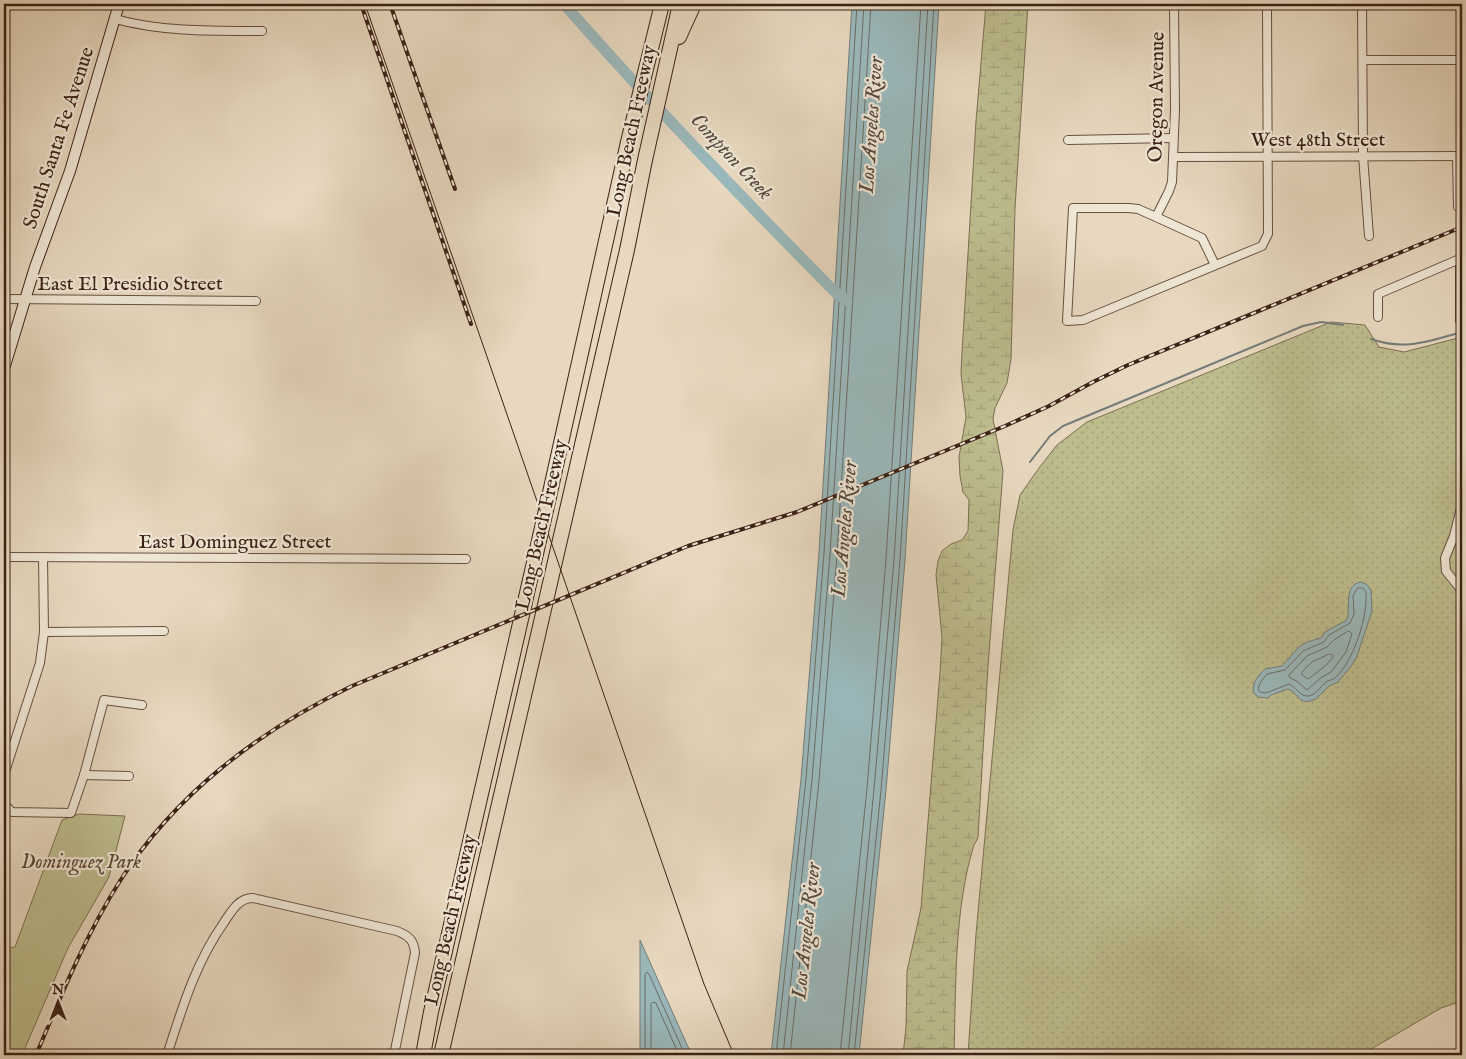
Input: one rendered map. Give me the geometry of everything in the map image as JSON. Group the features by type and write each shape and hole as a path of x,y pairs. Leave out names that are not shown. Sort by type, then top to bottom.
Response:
{"highway":[{"name":"Long Beach Freeway","path":"423,1055 431,1012 628,142 662,4"},
{"name":"Long Beach Freeway","path":"441,1055 627,250 680,4"},
{"path":"668,60 694,4"}],"main road":[{"name":"South Santa Fe Avenue","path":"4,369 24,299 70,171 119,4"}],"street":[{"name":"Oregon Avenue","path":"1156,217 1170,191 1172,182 1174,4"},
{"path":"1215,265 1202,238 1138,209 1073,208 1067,321 1083,320 1262,246 1268,234 1267,4"},
{"path":"1362,4 1363,156 1369,236"},
{"path":"115,19 147,27 168,29 262,31"},
{"path":"1363,60 1462,60"},
{"path":"1068,140 1173,138"},
{"path":"1458,207 1460,156"},
{"name":"West 48th Street","path":"1173,157 1460,156"},
{"path":"1378,317 1378,294 1461,259 1460,321"},
{"name":"East El Presidio Street","path":"4,299 256,301"},
{"path":"1462,504 1454,536 1444,558 1446,571 1462,591"},
{"name":"East Dominguez Street","path":"4,557 466,559"},
{"path":"4,775 40,663 44,632 42,557"},
{"path":"44,632 164,631"},
{"path":"4,804 12,812 71,813 84,775 104,700 142,705"},
{"path":"84,775 130,776"},
{"path":"167,1055 200,961 209,944 234,908 247,898 265,900 397,931 406,935 414,945 414,961 394,1055"}],"green space":[{"path":"986,4 1028,4 1015,208 1011,359 1007,383 995,408 993,419 1003,471 988,666 978,837 973,848 967,873 959,924 954,1055 903,1055 906,1027 907,971 921,908 940,673 942,637 936,575 942,551 951,544 962,540 968,531 969,500 963,492 959,457 966,417 961,374 976,121"},
{"path":"1331,322 1365,325 1379,347 1404,352 1462,337 1462,1001 1441,1008 1361,1055 1301,1055 1286,1049 1270,1055 968,1055 976,934 1013,530 1020,495 1057,445 1087,422"},
{"name":"Dominguez Park","path":"79,814 125,816 109,877 68,948 22,1055 4,1055 4,948 15,947 62,820"}],"water":[{"name":"Los Angeles River","path":"852,4 939,4 905,560 886,790 859,1055 771,1055 801,779 819,553"},
{"path":"1361,582 1366,584 1371,590 1372,611 1357,656 1338,682 1329,686 1316,699 1307,702 1301,700 1288,689 1271,695 1268,698 1258,697 1254,693 1253,688 1255,681 1265,669 1282,666 1299,647 1307,642 1321,638 1325,632 1347,620 1350,592 1355,584"},
{"path":"640,940 689,1049 691,1055 640,1055"}],"waterway":[{"name":"Compton Creek","path":"564,4 731,186 835,292 847,301"},
{"path":"1030,462 1050,436 1063,426 1303,326 1321,322 1343,325"},
{"path":"1371,339 1383,343 1406,344 1428,341 1462,332"}],"tram line":[{"path":"365,4 704,984 734,1055"}],"railway":[{"path":"361,4 471,324"},
{"path":"390,4 455,189"},
{"path":"36,1055 74,966 96,923 120,881 142,849 193,793 222,767 253,744 318,703 352,686 688,546 797,512 1005,426 1049,406 1128,365 1462,227"}]}
